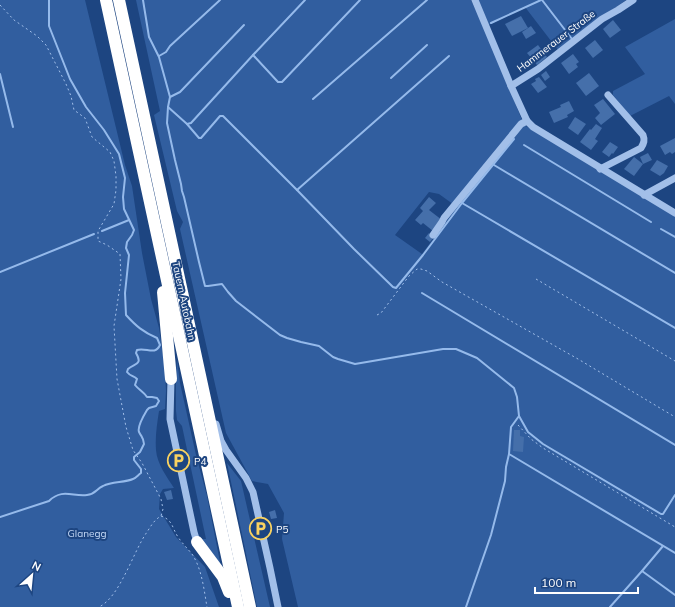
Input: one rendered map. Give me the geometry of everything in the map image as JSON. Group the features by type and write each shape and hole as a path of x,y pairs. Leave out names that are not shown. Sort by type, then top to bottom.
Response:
{"highway":[{"name":"Tauern Autobahn","path":"106,0 237,607"},
{"name":"Tauern Autobahn","path":"118,0 250,607"},
{"path":"161,252 157,261 163,294 171,379"},
{"path":"208,414 216,424"},
{"path":"197,542 223,577 232,603 237,607"}],"street":[{"name":"Hammerauer Straße","path":"475,0 526,121"},
{"name":"Hammerauer Straße","path":"511,86 538,69 602,19 633,0"},
{"path":"600,169 641,148 644,143 643,135 608,95"},
{"path":"433,234 444,218 521,124 526,121 533,127 600,169 675,213"},
{"path":"644,195 675,178"},
{"path":"171,379 171,423 197,542"},
{"path":"216,424 221,441 246,478 253,492 278,607"}],"path":[{"path":"0,5 14,20 33,33 46,45 66,84 71,96 74,110 85,118 92,137 110,152 114,162 116,176 114,204 98,231 98,241 120,254 120,279 114,326 117,379 126,428 132,450 142,463 161,499 163,509 161,516 156,519 141,540 116,591 109,600 99,607"},
{"path":"377,316 381,313 409,276 417,269 421,269 675,416"},
{"path":"536,279 675,361"},
{"path":"518,425 531,439 543,448 675,527"},
{"path":"161,516 167,518 178,537 193,555 202,580 207,607"}],"green space":[{"name":"Glanegg","path":"0,0 85,0 125,165 132,186 142,253 151,299 159,328 165,369 165,409 159,411 156,450 160,465 174,488 163,489 160,494 159,509 176,537 205,567 219,607 0,607"},
{"path":"136,0 471,0 485,29 524,125 675,214 675,607 298,607 282,539 284,513 268,484 252,481 226,433 180,229 183,222 177,211 154,115 160,111","holes":["429,192 439,194 457,207 422,254 395,235"]},
{"path":"478,0 626,0 558,50 525,7 489,25"},
{"path":"675,19 675,104 669,96 630,116 613,95 613,91 645,74 625,47"},
{"path":"177,359 180,383 207,496 221,567 202,539 206,539 182,426 177,420"},
{"path":"227,463 241,481 270,607 257,607"}],"building":[{"path":"521,16 528,28 512,36 505,24"},
{"path":"613,20 621,30 610,38 603,29"},
{"path":"531,26 536,33 526,39 522,32"},
{"path":"595,40 603,50 593,58 585,48"},
{"path":"538,45 547,57 537,65 527,53"},
{"path":"573,54 579,62 576,64 578,67 569,74 561,63"},
{"path":"546,71 550,77 545,81 541,75"},
{"path":"589,73 599,86 586,96 576,83"},
{"path":"539,77 547,87 538,93 531,84"},
{"path":"603,99 615,114 601,125 595,118 600,113 594,105"},
{"path":"569,101 574,111 567,115 568,117 554,123 549,112 561,107 560,105"},
{"path":"575,117 586,124 578,135 568,128"},
{"path":"596,124 602,128 595,139 598,141 591,150 580,142"},
{"path":"675,138 675,152 672,154 670,152 665,155 660,146"},
{"path":"610,142 618,147 609,157 602,152"},
{"path":"648,153 652,160 643,164 640,157"},
{"path":"634,157 643,164 634,176 624,169"},
{"path":"657,160 668,166 664,173 660,176 650,170"},
{"path":"429,197 436,203 429,210 442,220 433,231 423,223 421,225 415,220 423,211 420,208"},
{"path":"429,233 434,237 430,242 425,238"},
{"path":"514,430 520,430 520,436 524,437 523,452 513,451"},
{"path":"171,490 173,499 167,500 164,492"},
{"path":"275,510 277,518 271,519 269,512"}],"waterway":[{"path":"0,517 49,501 58,495 90,494 107,484 135,478 141,473 141,469 134,460 134,457 140,452 144,444 143,438 139,432 140,424 147,410 156,406 159,401 157,398 147,397 135,385 137,379 127,372 128,369 139,360 136,353 137,350 153,351 160,345 157,338 140,328 126,315 125,293 129,255 126,248 127,242 134,230 124,209 123,197 125,178 119,154 104,130 86,107 70,79 49,26 49,0"},
{"path":"143,0 149,37 159,57 170,97 167,123 205,286 222,284 236,301 280,335 319,346 333,357 355,364 443,349 456,349 477,358 514,388 517,397 519,416 528,432 543,444 661,514 663,514 675,495"},
{"path":"159,56 166,52 170,46 220,0"},
{"path":"187,124 191,123 305,0"},
{"path":"253,55 278,82 282,82 360,0"},
{"path":"313,99 427,0"},
{"path":"491,23 541,0"},
{"path":"542,0 572,39"},
{"path":"170,97 180,92 244,25"},
{"path":"391,78 427,45"},
{"path":"297,190 449,56"},
{"path":"0,74 13,127"},
{"path":"168,107 187,124 199,138 201,138 220,116 223,116 354,249 393,287 396,288 514,139"},
{"path":"524,145 651,222"},
{"path":"494,165 675,273"},
{"path":"462,203 675,328"},
{"path":"102,231 129,220"},
{"path":"661,229 675,237"},
{"path":"0,272 94,234"},
{"path":"422,293 675,445"},
{"path":"466,607 491,535 505,481 511,427 519,416"},
{"path":"509,454 675,553"},
{"path":"610,607 663,546"},
{"path":"642,571 675,595"}],"place":[{"name":"P4","path":"179,461"},
{"name":"P5","path":"260,529"}]}
